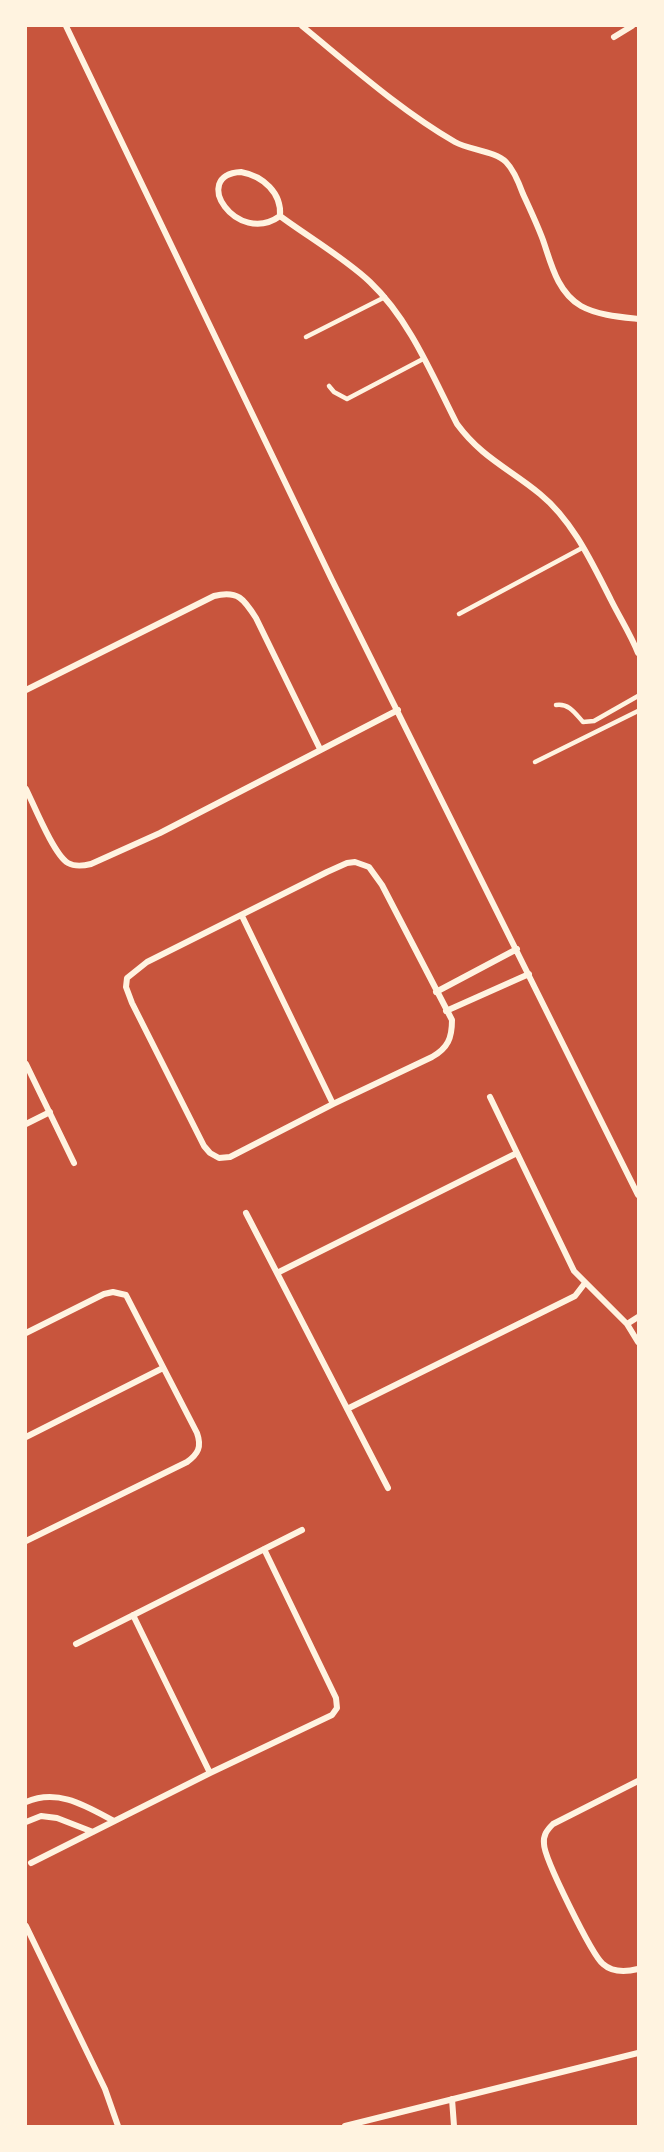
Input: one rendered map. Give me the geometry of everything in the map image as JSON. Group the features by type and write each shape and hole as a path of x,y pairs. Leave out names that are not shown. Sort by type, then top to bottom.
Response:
{"street":[{"path":"66,26 327,569 639,1195"},
{"path":"302,26 370,82 426,123 457,143 500,157 506,162 514,173 529,206 553,273 566,292 580,305 597,312 639,319"},
{"path":"614,37 632,26"},
{"path":"242,172 261,179 276,194 280,216 264,224 238,219 230,214 219,199 221,181 229,174 242,172"},
{"path":"280,216 369,280 385,297 410,334 464,434 492,460 540,494 570,527 639,653"},
{"path":"26,690 214,596 232,594 242,598 256,618 320,749"},
{"path":"26,789 59,854 70,864 80,866 91,864 153,836 398,710"},
{"path":"347,863 363,863 375,873 382,885 452,1020 452,1031 446,1047 440,1052 333,1104 241,1153 224,1158 214,1156 204,1146 132,1003 126,982 139,967 242,916 347,863"},
{"path":"242,916 333,1104"},
{"path":"436,992 517,949"},
{"path":"446,1011 529,974"},
{"path":"26,1064 74,1162"},
{"path":"490,1097 574,1271 627,1324 639,1342"},
{"path":"26,1124 50,1112"},
{"path":"277,1272 517,1153"},
{"path":"246,1213 388,1488"},
{"path":"347,1410 576,1296 585,1283"},
{"path":"26,1333 104,1294 121,1292 126,1295 197,1433 199,1447 195,1456 177,1467 26,1541"},
{"path":"627,1324 639,1317"},
{"path":"26,1437 163,1368"},
{"path":"76,1644 302,1530"},
{"path":"31,1863 332,1715 337,1708 336,1698 264,1549"},
{"path":"134,1615 210,1773"},
{"path":"639,1781 553,1824 545,1834 543,1842 549,1862 596,1957 611,1970 639,1969"},
{"path":"26,1802 38,1797 63,1798 90,1808 114,1821"},
{"path":"26,1822 41,1816 57,1818 93,1832"},
{"path":"26,1926 105,2089 118,2127"},
{"path":"345,2127 452,2098 639,2053"},
{"path":"452,2098 453,2127"}],"lane":[{"path":"306,337 385,297"},
{"path":"329,387 347,399 423,358"},
{"path":"459,615 582,549"},
{"path":"556,705 568,706 583,722 588,723 639,696"},
{"path":"535,762 639,711"}]}
